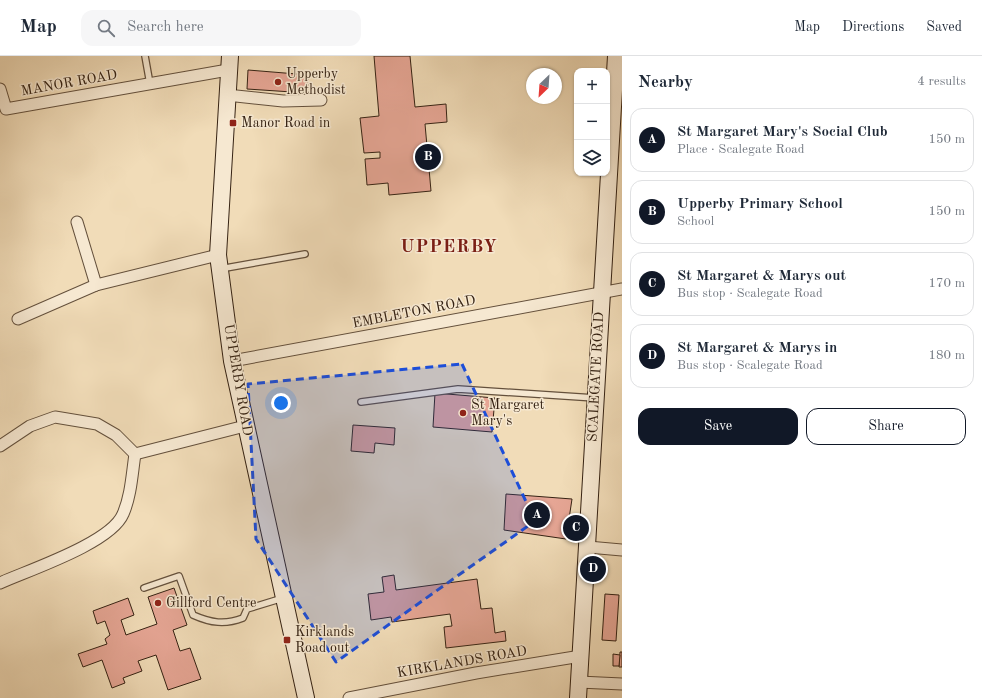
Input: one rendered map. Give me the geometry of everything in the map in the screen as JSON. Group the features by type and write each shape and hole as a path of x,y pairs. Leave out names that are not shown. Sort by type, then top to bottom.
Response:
{"street":[{"name":"SCALEGATE ROAD","path":"579,690 601,292 616,56"},
{"name":"MANOR ROAD","path":"0,89 3,110 150,84 229,63"},
{"name":"UPPERBY ROAD","path":"229,63 219,262 232,361 245,426 306,698"},
{"path":"227,95 283,101 321,100"},
{"path":"77,222 96,285"},
{"path":"18,319 96,285 219,262"},
{"name":"EMBLETON ROAD","path":"232,361 622,289"},
{"path":"0,446 30,426 55,417 97,424 116,435 135,454"},
{"path":"135,454 245,426"},
{"path":"0,583 90,544 107,534 123,515 128,496 135,454"},
{"path":"588,547 622,550"},
{"name":"KIRKLANDS ROAD","path":"349,698 581,656"},
{"path":"579,690 622,684"}],"lane":[{"path":"145,56 150,84"},
{"path":"219,262 305,254"},
{"path":"361,402 458,389 595,398"},
{"path":"144,588 179,576 193,615 205,621 230,623 243,618 247,609 284,598"}],"highlighted area":[{"path":"462,364 535,521 336,662 256,539 248,384"}],"building":[{"path":"374,56 410,56 415,107 446,104 447,122 425,124 431,191 389,195 388,183 367,185 365,159 380,158 380,152 364,153 360,118 379,116"},
{"name":"Upperby Methodist","path":"248,70 309,75 307,93 247,89"},
{"name":"St Margaret Mary's","path":"435,393 495,398 492,432 433,427"},
{"path":"353,425 395,428 394,445 375,443 374,453 351,451"},
{"path":"506,494 572,499 566,539 504,530"},
{"path":"394,575 396,590 477,579 481,609 492,608 495,633 505,631 506,641 446,648 444,627 452,626 450,614 392,622 391,617 371,620 368,594 384,592 382,577"},
{"path":"174,588 187,625 173,630 180,651 190,648 201,679 168,690 156,655 138,661 142,671 123,678 125,683 112,688 102,660 83,667 78,654 107,644 105,639 110,635 105,621 97,624 93,611 128,598 134,615 121,620 126,635 157,624 148,597"},
{"path":"605,594 619,595 616,641 602,640"},
{"path":"620,652 622,652 622,667 619,667"},
{"path":"613,654 620,655 619,666 613,666"}],"place":[{"name":"Upperby Methodist","path":"278,82"},
{"name":"Manor Road in","path":"233,123"},
{"name":"Upperby Primary School","path":"428,157"},
{"name":"St Margaret Mary's","path":"463,413"},
{"name":"St Margaret Mary's Social Club","path":"537,515"},
{"name":"St Margaret & Marys out","path":"576,528"},
{"name":"St Margaret & Marys in","path":"593,569"},
{"name":"Gillford Centre","path":"158,603"},
{"name":"Kirklands Road out","path":"287,640"}],"district":[{"name":"UPPERBY","path":"449,247"}]}
